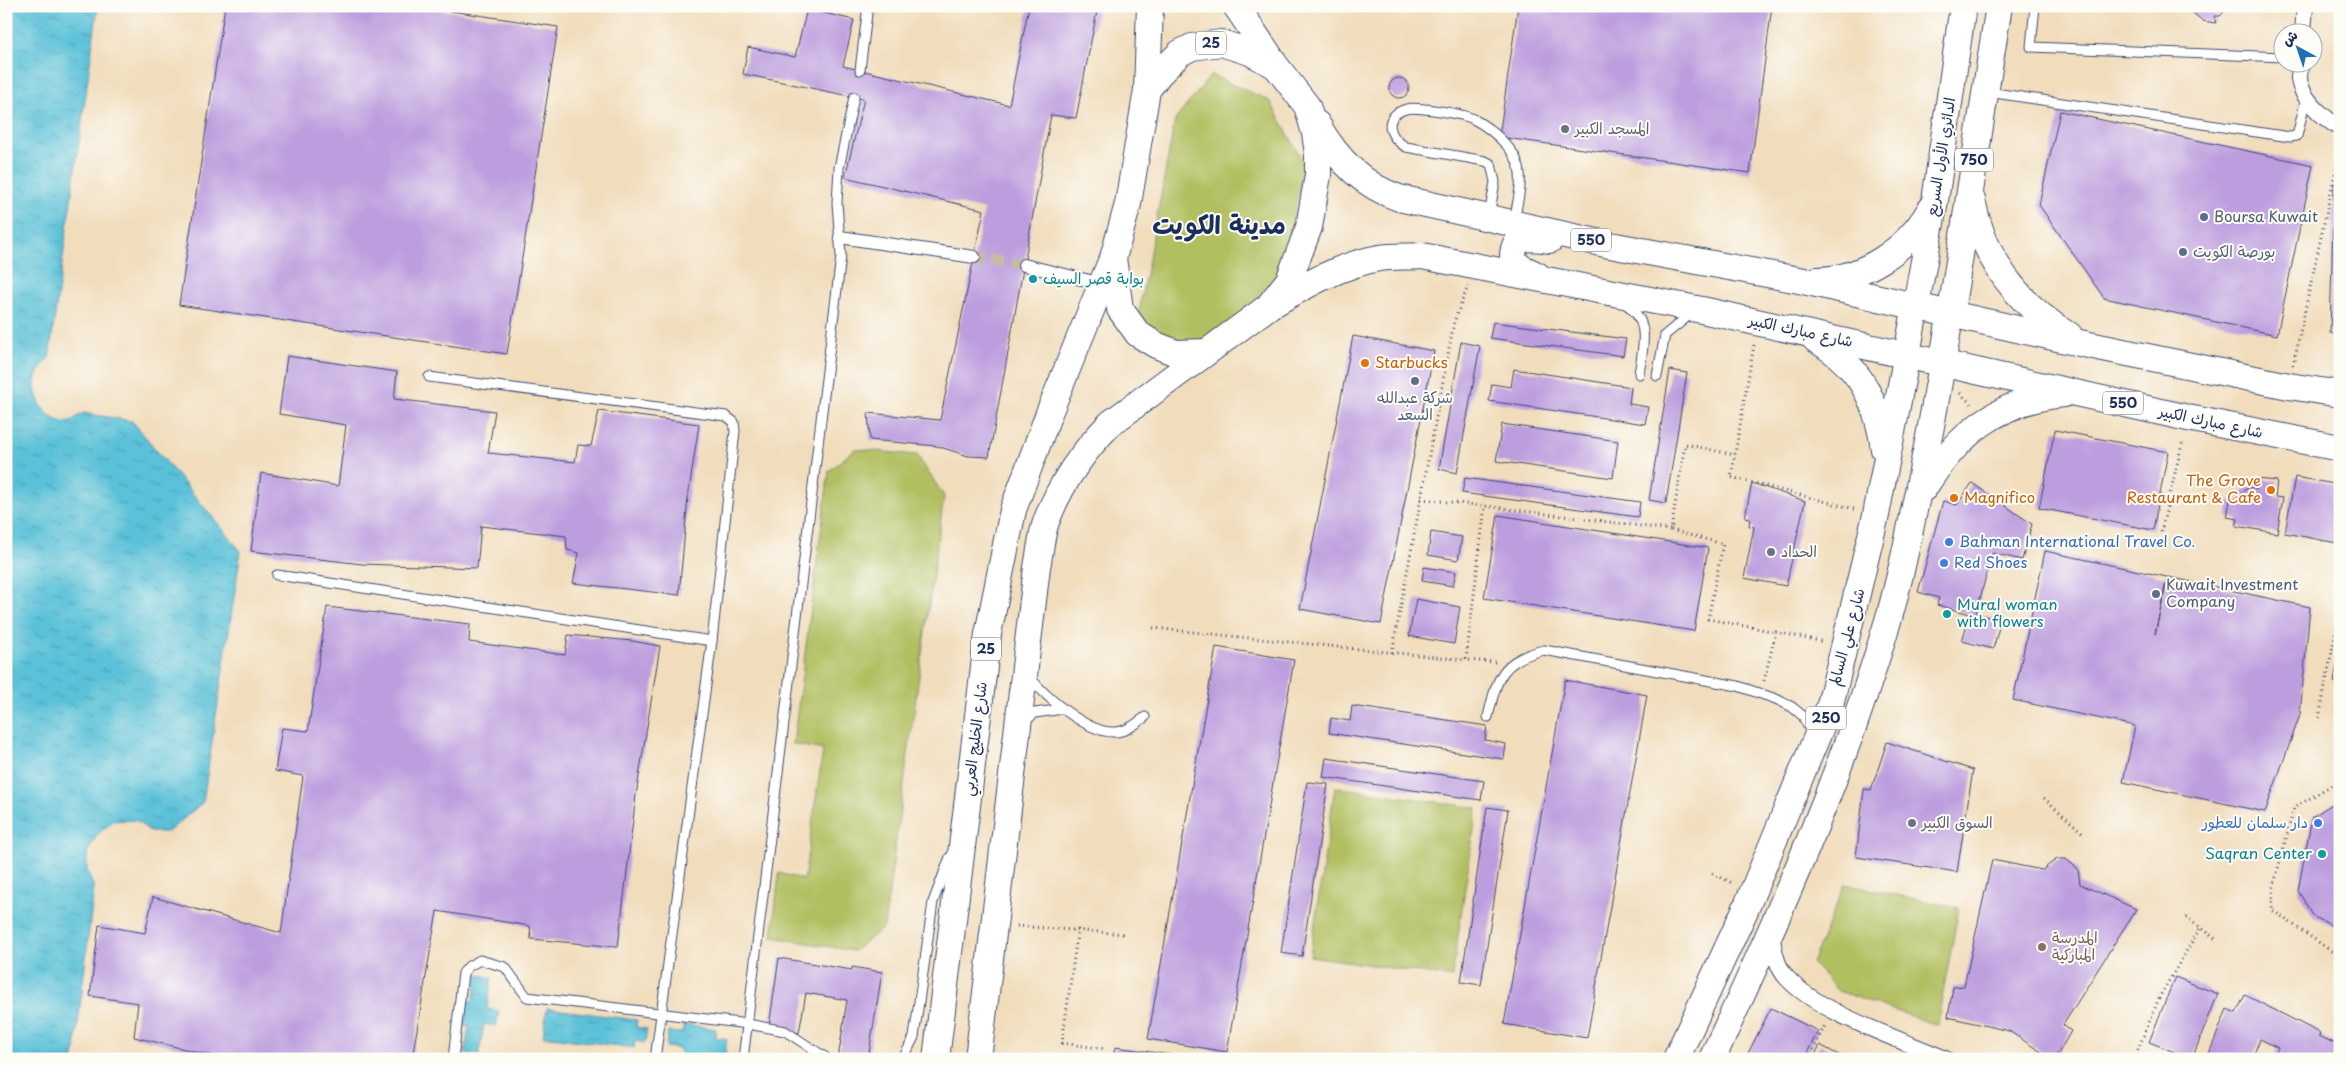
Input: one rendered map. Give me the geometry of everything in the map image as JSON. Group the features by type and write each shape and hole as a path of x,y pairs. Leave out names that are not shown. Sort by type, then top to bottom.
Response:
{"main road":[{"name":"25","path":"1150,6 1147,90 1128,204 1112,258 1120,308 1138,334 1156,346 1176,353 1207,352"},
{"name":"25","path":"978,1059 1036,567 1046,523 1070,472 1091,443 1111,423 1268,307 1289,280 1309,227 1314,203 1318,154 1315,133 1307,106 1276,66 1236,6"},
{"name":"الدائري الأول السريع","path":"1915,308 1935,201 1963,6"},
{"name":"750","path":"1952,315 1970,186 1999,6"},
{"name":"25","path":"1147,90 1159,74 1180,53 1192,47 1209,43 1221,43 1239,47 1276,66"},
{"name":"550","path":"1307,106 1328,144 1343,162 1361,178 1385,193 1399,198 1610,245 1800,280 1915,308 2084,344 2288,386 2340,394"},
{"path":"1970,186 1988,249 2006,279 2019,296 2049,323 2084,344"},
{"path":"1800,280 1839,277 1869,267 1890,255 1908,240 1923,222 1935,201"},
{"path":"1542,278 1520,267 1513,259 1513,251 1517,243 1527,237 1574,244 1610,245"},
{"name":"شارع مبارك الكبير","path":"1268,307 1321,277 1380,258 1422,256 1702,310 1907,354 2188,418 2340,448"},
{"name":"شارع الخليج العربي","path":"936,1059 988,634 1013,510 1049,413 1112,258"},
{"name":"شارع علي السالم","path":"1676,1059 1746,908 1830,706 1860,588 1876,515 1915,308"},
{"name":"250","path":"1712,1059 1770,935 1857,719 1890,612 1912,519 1952,315"},
{"path":"1805,333 1831,348 1853,369 1870,394 1880,423 1884,452 1882,482"},
{"path":"1912,519 1923,490 1940,462 1961,439 1987,419 2015,405 2046,396 2077,393"}],"street":[{"path":"2304,22 2305,6"},
{"path":"2300,72 2299,80 2306,95 2316,108 2340,128"},
{"path":"840,237 974,257"},
{"path":"1024,265 1102,284"},
{"path":"1770,935 1777,962 1787,978 1831,1010 1945,1059"}],"lane":[{"path":"860,70 868,6"},
{"path":"2035,6 2032,46 2274,57"},
{"path":"1985,92 2290,137 2297,136 2300,131 2306,95"},
{"path":"743,1059 840,265 837,203 839,168 854,97"},
{"path":"1489,219 1494,182 1491,164 1485,160 1406,147 1391,136 1390,124 1395,116 1405,109 1416,108 1472,118 1503,143 1514,154 1519,165 1519,189 1514,224"},
{"path":"1604,290 1626,304 1639,318 1645,332 1639,374"},
{"path":"1657,376 1661,346 1665,335 1689,314 1702,310"},
{"path":"429,376 726,416 734,422 736,431 712,641 655,1059"},
{"path":"277,575 712,641"},
{"path":"1488,717 1495,687 1507,667 1523,655 1544,650 1674,673 1738,686 1761,694 1792,707 1803,716 1809,726 1813,749"},
{"path":"1025,671 1036,685 1063,709 1097,729 1114,732 1131,728 1145,717"},
{"path":"1017,727 1035,713 1063,709"},
{"path":"903,1059 914,1037 933,902 966,814"},
{"path":"453,1059 464,973 469,966 480,960 505,967 527,997 748,1024 785,1031 828,1059"}],"path":[{"path":"2288,386 2340,150"},
{"path":"1392,652 1454,322 1476,265"},
{"path":"1758,322 1731,477 1876,515"},
{"path":"2161,532 2188,418"},
{"path":"1671,530 1686,444 1735,455"},
{"path":"1421,499 1671,530 1723,544 1708,620 1844,646"},
{"path":"1466,660 1486,506"},
{"path":"2319,718 2340,610"},
{"path":"1152,628 1512,663"},
{"path":"1761,694 1776,632"},
{"path":"2340,780 2294,808 2274,884 2272,910 2340,957"},
{"path":"2044,798 2083,833"},
{"path":"2186,917 2217,940"},
{"path":"995,925 1078,929 1126,934"},
{"path":"2134,1059 2160,996 2200,928"},
{"path":"1078,929 1062,1043 1106,1049"},
{"path":"1809,1059 1831,1010"}],"green space":[{"path":"1211,75 1270,101 1304,163 1291,233 1267,305 1207,349 1164,343 1137,322 1175,120"},
{"path":"855,449 917,455 944,496 884,927 854,951 772,937 779,873 804,880 823,750 793,744 829,471"},
{"path":"1335,787 1477,808 1452,977 1310,956"},
{"path":"1845,884 1959,908 1937,1025 1838,991 1812,963"}],"water":[{"path":"6,6 98,6 49,358 40,369 35,382 40,403 49,415 62,421 71,420 83,413 132,421 241,551 203,802 168,832 151,832 136,820 113,821 97,835 87,853 87,870 94,888 74,1059 6,1059"},
{"path":"478,975 492,977 487,1009 499,1011 496,1026 484,1024 479,1055 465,1053 469,1027 462,1025 466,1000 473,1001"},
{"path":"547,1008 637,1020 636,1027 647,1029 645,1043 635,1041 634,1048 543,1036"},
{"path":"684,1024 716,1029 715,1037 727,1039 725,1054 712,1053 711,1059 679,1058 680,1049 666,1047 668,1032 682,1033"}],"building":[{"path":"225,6 417,6 558,27 507,354 179,305"},
{"path":"1029,6 1098,6 1076,118 1051,115 989,457 968,456 937,446 870,440 868,413 940,420 984,210 845,177 864,99 743,74 748,47 795,57 807,9 854,20 843,66 1009,105"},
{"path":"1518,6 1772,6 1750,173 1499,137"},
{"path":"2184,6 2230,6 2220,16 2214,16 2216,23 2203,21"},
{"path":"1399,78 1406,81 1409,88 1406,95 1399,98 1392,95 1389,88 1392,81"},
{"name":"بورصة الكويت","path":"2060,111 2313,165 2277,335 2104,298 2039,205"},
{"path":"2334,183 2340,183 2340,335 2330,333"},
{"path":"1493,322 1626,339 1623,356 1490,338"},
{"path":"1353,336 1434,351 1381,624 1300,609"},
{"path":"1461,342 1480,346 1457,473 1439,469"},
{"path":"287,356 397,372 394,399 495,411 488,453 575,462 578,445 591,446 599,411 699,424 688,497 679,595 573,583 579,553 567,550 566,536 481,526 477,568 362,564 251,551 261,473 338,486 346,425 279,414"},
{"path":"1514,369 1631,387 1629,404 1648,407 1645,424 1489,401 1492,384 1511,387"},
{"path":"1670,370 1687,373 1666,503 1649,500"},
{"path":"1502,424 1618,441 1613,478 1496,461"},
{"path":"2055,430 2168,452 2153,530 2039,508"},
{"path":"2295,477 2340,485 2340,528 2337,543 2285,533"},
{"path":"1465,478 1640,502 1638,517 1462,493"},
{"path":"2257,479 2277,481 2275,497 2283,498 2277,533 2236,526 2238,519 2227,517 2230,500 2242,501 2240,494 2247,488 2254,487 2256,490"},
{"name":"الحداد","path":"1752,483 1805,501 1786,586 1744,578 1754,527 1749,526 1750,519 1745,517"},
{"path":"1972,483 2032,524 2022,560 1992,553 1976,614 2001,620 1993,649 1962,641 1970,614 1937,605 1939,598 1918,592 1943,501 1957,505"},
{"path":"1498,515 1708,548 1694,631 1484,598"},
{"path":"1431,532 1462,537 1458,560 1428,555"},
{"path":"2045,551 2167,577 2155,634 2168,577 2310,607 2300,715 2265,812 2123,782 2135,726 2013,700"},
{"path":"1424,567 1456,572 1453,586 1422,581"},
{"path":"1416,599 1460,607 1454,644 1409,636"},
{"path":"327,607 470,624 469,642 565,655 568,635 632,641 660,646 636,795 618,947 531,939 530,926 437,911 412,1059 227,1059 134,1037 138,1003 90,996 99,925 145,933 153,897 281,933 303,776 275,771 282,728 308,731"},
{"path":"1216,647 1294,660 1227,1052 1148,1039"},
{"path":"2340,650 2340,683 2334,682"},
{"path":"1565,680 1647,695 1587,1038 1504,1024"},
{"path":"1352,706 1487,726 1485,740 1506,744 1504,759 1329,733 1331,718 1350,721"},
{"name":"السوق الكبير","path":"1887,742 1973,770 1957,872 1856,857 1864,789 1871,790"},
{"path":"1326,758 1484,781 1481,800 1323,777"},
{"path":"1307,782 1328,784 1302,956 1281,953"},
{"name":"Saqran Center","path":"2340,799 2340,929 2314,917 2298,891 2312,817"},
{"path":"1487,807 1508,810 1481,985 1461,982"},
{"name":"المدرسة المباركية","path":"2057,859 2066,859 2078,869 2080,884 2136,909 2063,1025 2071,1031 2055,1059 2052,1059 2009,1031 1948,1017 1953,987 1964,986 1992,860 2042,870"},
{"path":"779,958 852,970 852,967 882,972 868,1059 838,1059 847,1000 806,993 799,1033 769,1027"},
{"path":"2175,977 2218,994 2192,1059 2149,1042"},
{"path":"2245,995 2320,1033 2319,1036 2340,1046 2340,1059 2273,1059 2278,1048 2260,1039 2252,1059 2207,1059 2227,1009 2236,1013"},
{"path":"1771,1008 1818,1031 1804,1059 1745,1059"},
{"path":"1820,1045 1846,1059 1813,1059"},
{"path":"1115,1047 1194,1058 1113,1059"}],"tunnel":[{"path":"974,257 1024,265"}],"place":[{"name":"المسجد الكبير","path":"1565,129"},
{"name":"Boursa Kuwait","path":"2204,217"},
{"name":"بورصة الكويت","path":"2183,252"},
{"name":"بوابة قصر السيف","path":"1033,279"},
{"name":"Starbucks","path":"1365,363"},
{"name":"شركة عبدالله السعد","path":"1415,381"},
{"name":"The Grove Restaurant & Cafe","path":"2271,490"},
{"name":"Magnifico","path":"1954,498"},
{"name":"Bahman International Travel Co.","path":"1949,542"},
{"name":"الحداد","path":"1771,552"},
{"name":"Red Shoes","path":"1944,563"},
{"name":"Kuwait Investment Company","path":"2156,594"},
{"name":"Mural woman with flowers","path":"1947,614"},
{"name":"السوق الكبير","path":"1912,823"},
{"name":"دار سلمان للعطور","path":"2318,823"},
{"name":"Saqran Center","path":"2322,854"},
{"name":"المدرسة المباركية","path":"2042,947"}],"district":[{"name":"مدينة الكويت","path":"1219,225"}]}
